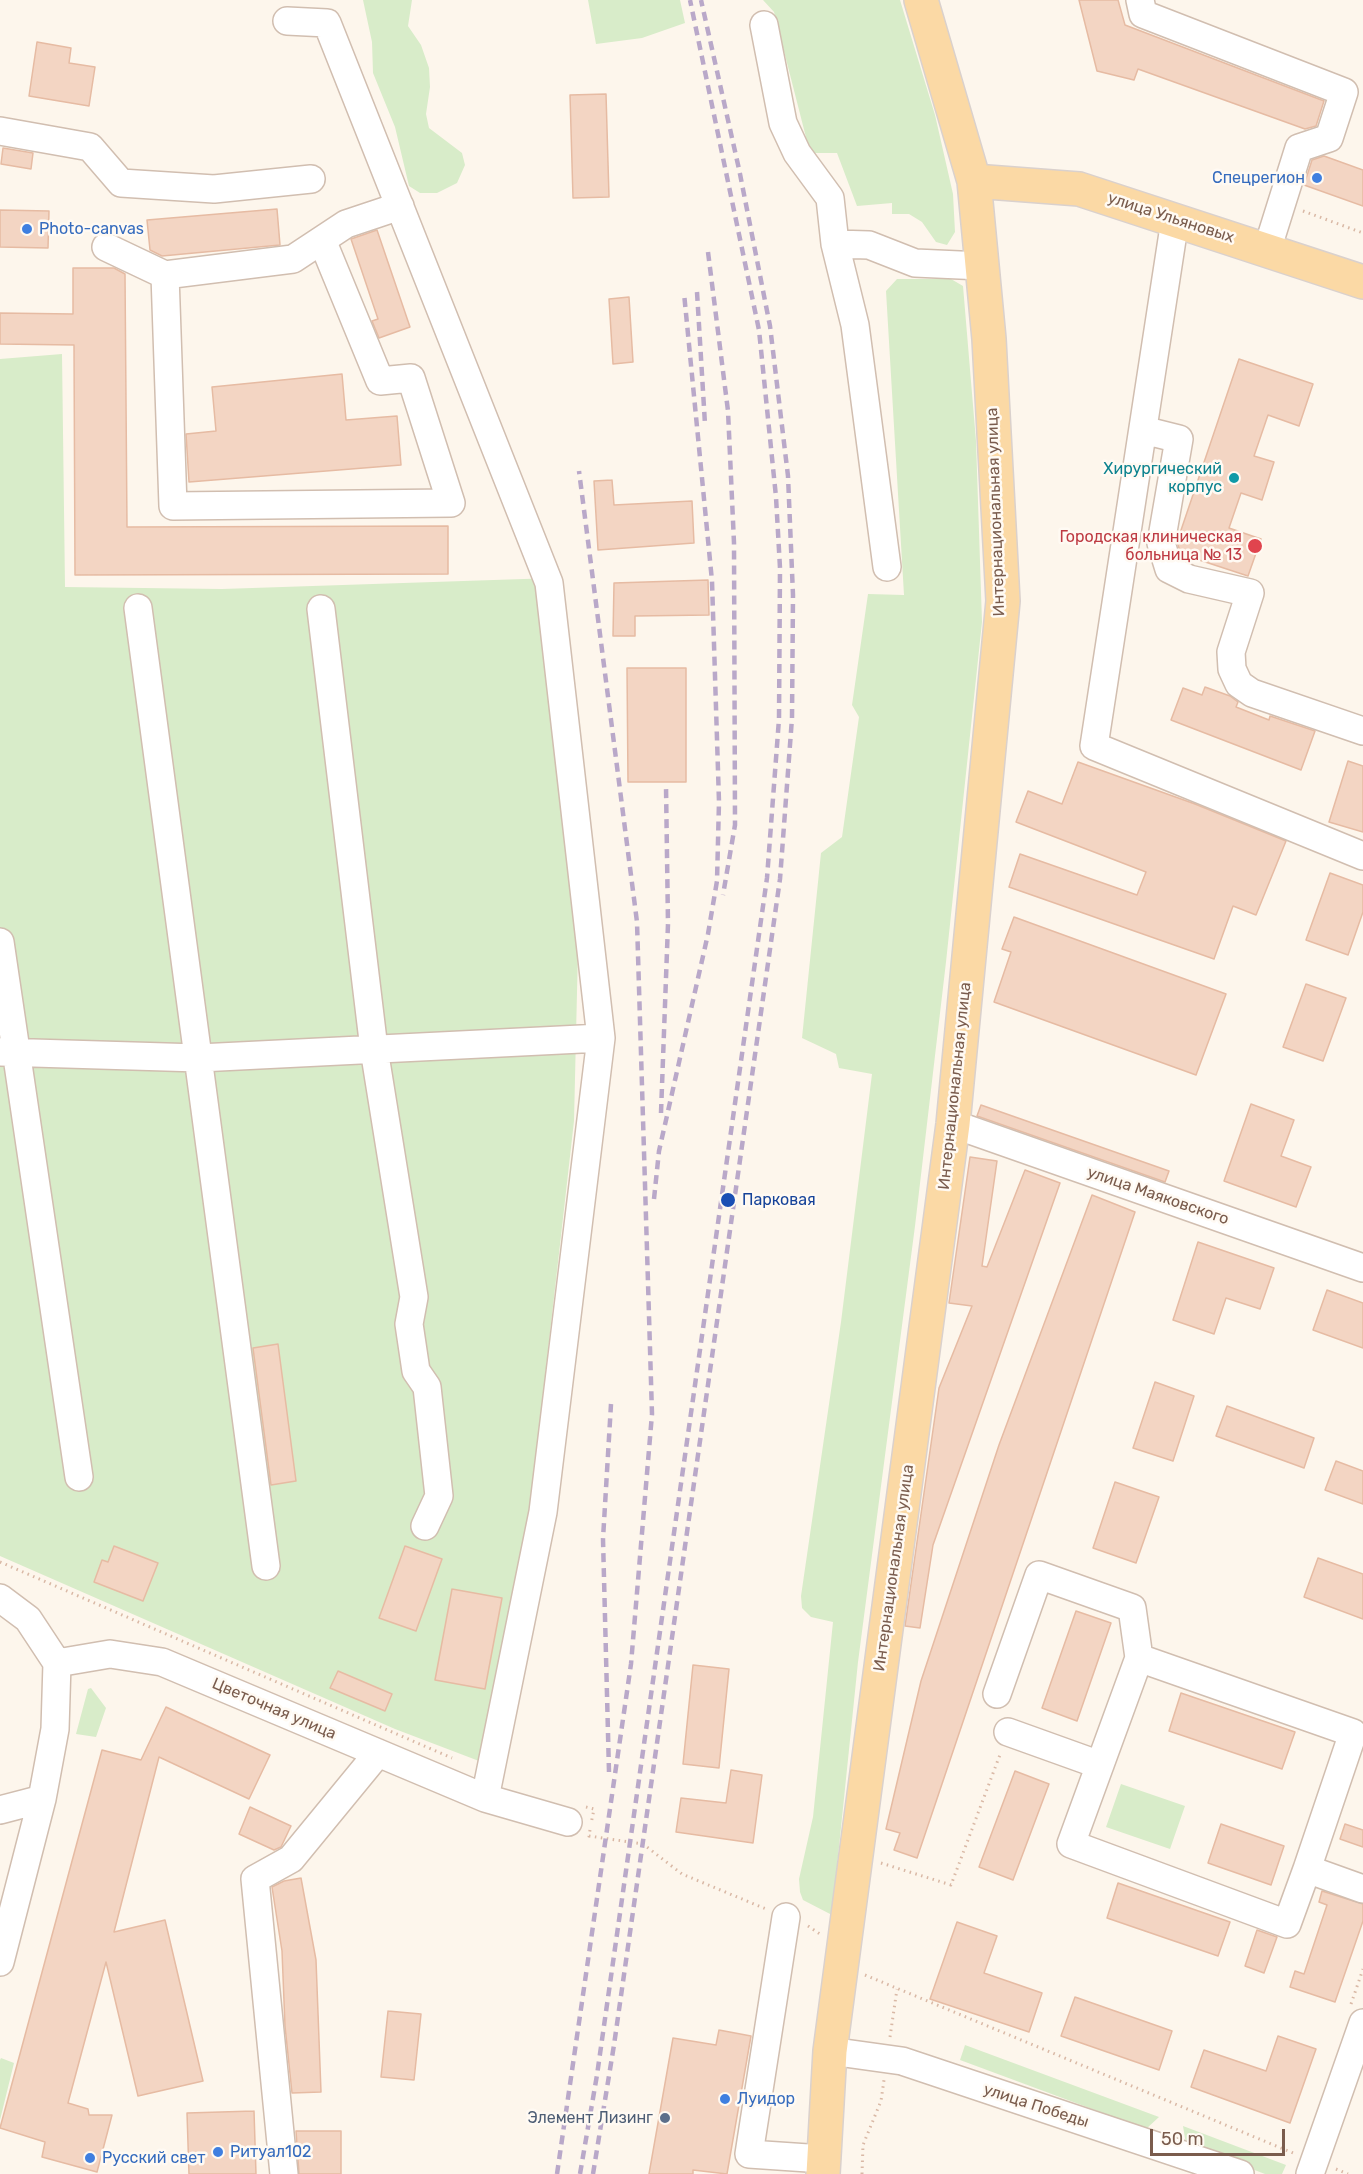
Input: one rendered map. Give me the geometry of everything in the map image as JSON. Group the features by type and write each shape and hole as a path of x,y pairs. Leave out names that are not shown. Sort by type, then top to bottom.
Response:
{"main road":[{"name":"Интернациональная улица","path":"823,2167 830,2051 953,1124 1003,601 989,339 974,181 921,0"},
{"name":"улица Ульяновых","path":"974,181 1079,189 1363,282"}],"street":[{"path":"1140,0 1143,14 1344,92 1329,138 1299,148 1267,250"},
{"path":"287,21 327,23 549,583 601,1038 543,1512 485,1798"},
{"path":"764,25 783,123 797,153 830,198 835,244 855,325 888,567"},
{"path":"0,131 90,147 121,183 214,189 311,179"},
{"path":"106,247 165,275 293,259 346,224 400,206"},
{"path":"1175,220 1094,746 1363,856"},
{"path":"165,275 173,506 452,503 411,378 380,381 322,240"},
{"path":"835,244 869,245 915,263 982,266"},
{"path":"1143,430 1179,439 1161,543 1169,569 1189,579 1250,594 1231,652 1232,669 1239,684 1252,693 1363,731"},
{"path":"138,608 266,1566"},
{"path":"321,609 374,1049 414,1297 408,1324 416,1371 427,1387 430,1409 439,1496 424,1526"},
{"path":"0,942 8,1053 79,1477"},
{"path":"8,1053 199,1058 601,1038"},
{"name":"улица Маяковского","path":"953,1124 1363,1268"},
{"path":"997,1694 1039,1575 1132,1608 1139,1658 1071,1844 1287,1924 1353,1733 1139,1658"},
{"path":"0,1598 27,1619 57,1663 54,1729 42,1799 3,1931 0,1962"},
{"name":"Цветочная улица","path":"57,1663 110,1654 162,1662 485,1798 568,1822"},
{"path":"1008,1732 1100,1765"},
{"path":"284,2174 255,1879 291,1859 378,1753"},
{"path":"0,1810 42,1799"},
{"path":"1307,1869 1363,1889"},
{"path":"786,1917 749,2154 823,2167"},
{"path":"1312,2168 1363,2023"},
{"name":"улица Победы","path":"830,2051 902,2061 1240,2174"}],"path":[{"path":"1282,203 1363,233"},
{"path":"0,1562 457,1760"},
{"path":"871,1860 951,1885 1008,1732"},
{"path":"594,1836 643,1844 682,1874 813,1929 843,1952 850,1969 1312,2168 1348,2174"},
{"path":"862,2174 863,2145 880,2101"}],"green space":[{"path":"363,0 412,0 408,26 421,45 429,68 430,87 426,114 429,128 462,153 465,165 457,183 437,193 420,193 409,186 395,127 373,73 372,42"},
{"path":"588,0 680,0 685,23 642,38 596,44"},
{"path":"763,0 900,0 935,115 953,194 955,232 947,245 936,242 922,222 909,214 892,214 892,203 857,206 837,153 810,153 774,12"},
{"path":"897,279 951,279 963,286 976,441 982,622 946,962 915,1226 858,1662 832,1915 803,1900 800,1892 799,1879 813,1817 833,1622 811,1617 802,1608 801,1596 841,1322 872,1074 839,1068 836,1054 802,1038 821,853 842,837 859,717 852,705 868,594 904,595 886,291"},
{"path":"62,354 65,587 222,589 554,578 580,864 574,1121 530,1509 479,1761 395,1729 0,1556 0,359"},
{"path":"91,1688 106,1708 96,1737 76,1734 88,1689"},
{"path":"1121,1784 1185,1806 1170,1849 1106,1827"},
{"path":"965,2045 1159,2117 1146,2129 960,2060"},
{"path":"1,2058 14,2063 0,2120 0,2060"},
{"path":"1183,2126 1286,2165 1282,2174 1265,2174 1186,2144"}],"building":[{"path":"1079,0 1118,0 1125,25 1324,101 1316,126 1305,129 1138,69 1134,80 1097,71"},
{"path":"37,42 71,48 69,63 95,67 89,106 29,96"},
{"path":"606,94 609,197 573,198 570,95"},
{"path":"3,148 33,153 31,169 1,164"},
{"path":"1324,156 1363,170 1363,206 1304,185 1312,160"},
{"path":"277,209 280,245 162,256 150,250 147,220"},
{"path":"0,210 49,211 48,248 0,247"},
{"path":"377,230 410,327 379,338 372,321 378,319 351,239"},
{"path":"73,268 114,268 125,274 127,527 448,526 448,574 75,575 74,345 0,344 0,313 73,314"},
{"path":"629,297 633,362 613,364 609,299"},
{"name":"Хирургический корпус","path":"1239,359 1313,384 1299,426 1268,415 1254,456 1274,462 1262,500 1241,493 1229,528 1261,539 1248,576 1181,554 1177,542"},
{"path":"342,374 346,420 397,416 401,465 189,482 186,434 216,431 212,387"},
{"path":"612,480 614,505 692,501 694,543 598,550 594,481"},
{"path":"708,580 709,615 635,616 635,636 613,636 614,583"},
{"path":"627,668 686,668 686,782 628,782"},
{"path":"1205,687 1230,696 1238,702 1236,707 1269,720 1270,716 1315,731 1301,770 1171,720 1183,688 1202,695"},
{"path":"1348,761 1363,766 1363,832 1329,822"},
{"path":"1078,762 1195,804 1286,841 1256,915 1233,906 1214,959 1009,887 1020,854 1137,895 1146,872 1016,822 1028,791 1062,804"},
{"path":"1330,873 1363,885 1363,912 1348,955 1306,940"},
{"path":"1014,917 1226,994 1196,1075 994,1002 1011,952 1002,949"},
{"path":"1306,984 1346,998 1323,1061 1283,1047"},
{"path":"1251,1104 1294,1120 1281,1156 1311,1167 1296,1207 1224,1181"},
{"path":"981,1105 1169,1171 1165,1182 977,1116"},
{"path":"970,1157 997,1161 982,1266 987,1267 1025,1170 1060,1183 933,1545 920,1628 905,1626 939,1388 972,1306 949,1303"},
{"path":"1092,1195 1135,1212 917,1858 894,1850 900,1833 886,1829 921,1681 999,1445"},
{"path":"1198,1242 1274,1268 1260,1309 1226,1298 1214,1334 1173,1320"},
{"path":"1327,1290 1363,1303 1363,1348 1313,1330"},
{"path":"278,1344 296,1481 271,1485 253,1348"},
{"path":"1155,1382 1194,1396 1173,1461 1133,1448"},
{"path":"1227,1406 1314,1438 1304,1468 1216,1436"},
{"path":"1336,1461 1363,1471 1363,1504 1325,1490"},
{"path":"1115,1482 1159,1497 1136,1563 1093,1548"},
{"path":"114,1546 158,1563 143,1601 94,1582 102,1560 108,1562"},
{"path":"405,1546 442,1559 416,1631 379,1618"},
{"path":"1318,1558 1363,1574 1363,1619 1304,1597"},
{"path":"452,1589 502,1598 485,1689 435,1680"},
{"path":"1076,1611 1111,1623 1077,1721 1042,1708"},
{"path":"693,1665 729,1669 719,1768 683,1764"},
{"path":"338,1671 392,1694 385,1711 330,1688"},
{"path":"1181,1693 1295,1732 1282,1769 1169,1731"},
{"path":"166,1707 270,1755 249,1799 159,1757 114,1932 165,1920 203,2081 138,2096 106,1962 68,2103 88,2109 89,2115 112,2115 97,2172 42,2157 45,2142 0,2128 102,1750 141,1760"},
{"path":"731,1770 762,1775 753,1843 676,1832 681,1798 726,1803"},
{"path":"1015,1771 1049,1784 1013,1880 979,1867"},
{"path":"250,1807 291,1826 281,1847 274,1850 239,1834"},
{"path":"1221,1824 1284,1846 1271,1885 1208,1863"},
{"path":"1345,1824 1363,1830 1363,1847 1340,1839"},
{"path":"301,1878 316,1960 321,2092 292,2093 285,2026 282,1951 272,1887 284,1881"},
{"path":"1118,1883 1230,1922 1218,1956 1107,1918"},
{"path":"1322,1891 1363,1904 1363,1921 1335,2002 1290,1987 1295,1971 1304,1974 1327,1905 1319,1902"},
{"path":"957,1922 997,1936 984,1973 1042,1993 1029,2032 930,1999"},
{"path":"1257,1930 1277,1937 1264,1973 1245,1966"},
{"path":"1075,1997 1172,2031 1159,2070 1061,2036"},
{"path":"388,2011 421,2014 414,2080 381,2077"},
{"path":"719,2030 751,2036 727,2174 693,2170 693,2174 649,2174 673,2038 716,2045"},
{"path":"1278,2036 1316,2049 1290,2123 1191,2087 1204,2050 1266,2071"},
{"path":"254,2111 256,2174 189,2174 187,2113"},
{"path":"296,2131 341,2131 341,2174 299,2174"}],"railway":[{"path":"580,2174 597,2075 767,878 779,719 780,568 776,497 759,330 690,0"},
{"path":"593,2174 614,2045 780,879 792,718 793,595 788,476 770,326 739,169 701,0"},
{"path":"708,252 728,411 734,543 735,825 723,895"},
{"path":"697,292 705,424"},
{"path":"654,1199 659,1151 708,934 717,881 719,802 712,581 684,293"},
{"path":"557,2174 631,1664 652,1414 637,922 579,471"},
{"path":"661,1113 668,924 666,786"},
{"path":"609,1772 603,1539 611,1404"}],"place":[{"name":"Спецрегион","path":"1317,178"},
{"name":"Photo-canvas","path":"27,229"},
{"name":"Хирургический корпус","path":"1234,478"},
{"name":"Городская клиническая больница № 13","path":"1255,546"},
{"name":"Парковая","path":"728,1200"},
{"name":"Луидор","path":"725,2099"},
{"name":"Элемент Лизинг","path":"665,2118"},
{"name":"Ритуал102","path":"218,2152"},
{"name":"Русский свет","path":"90,2158"}]}
